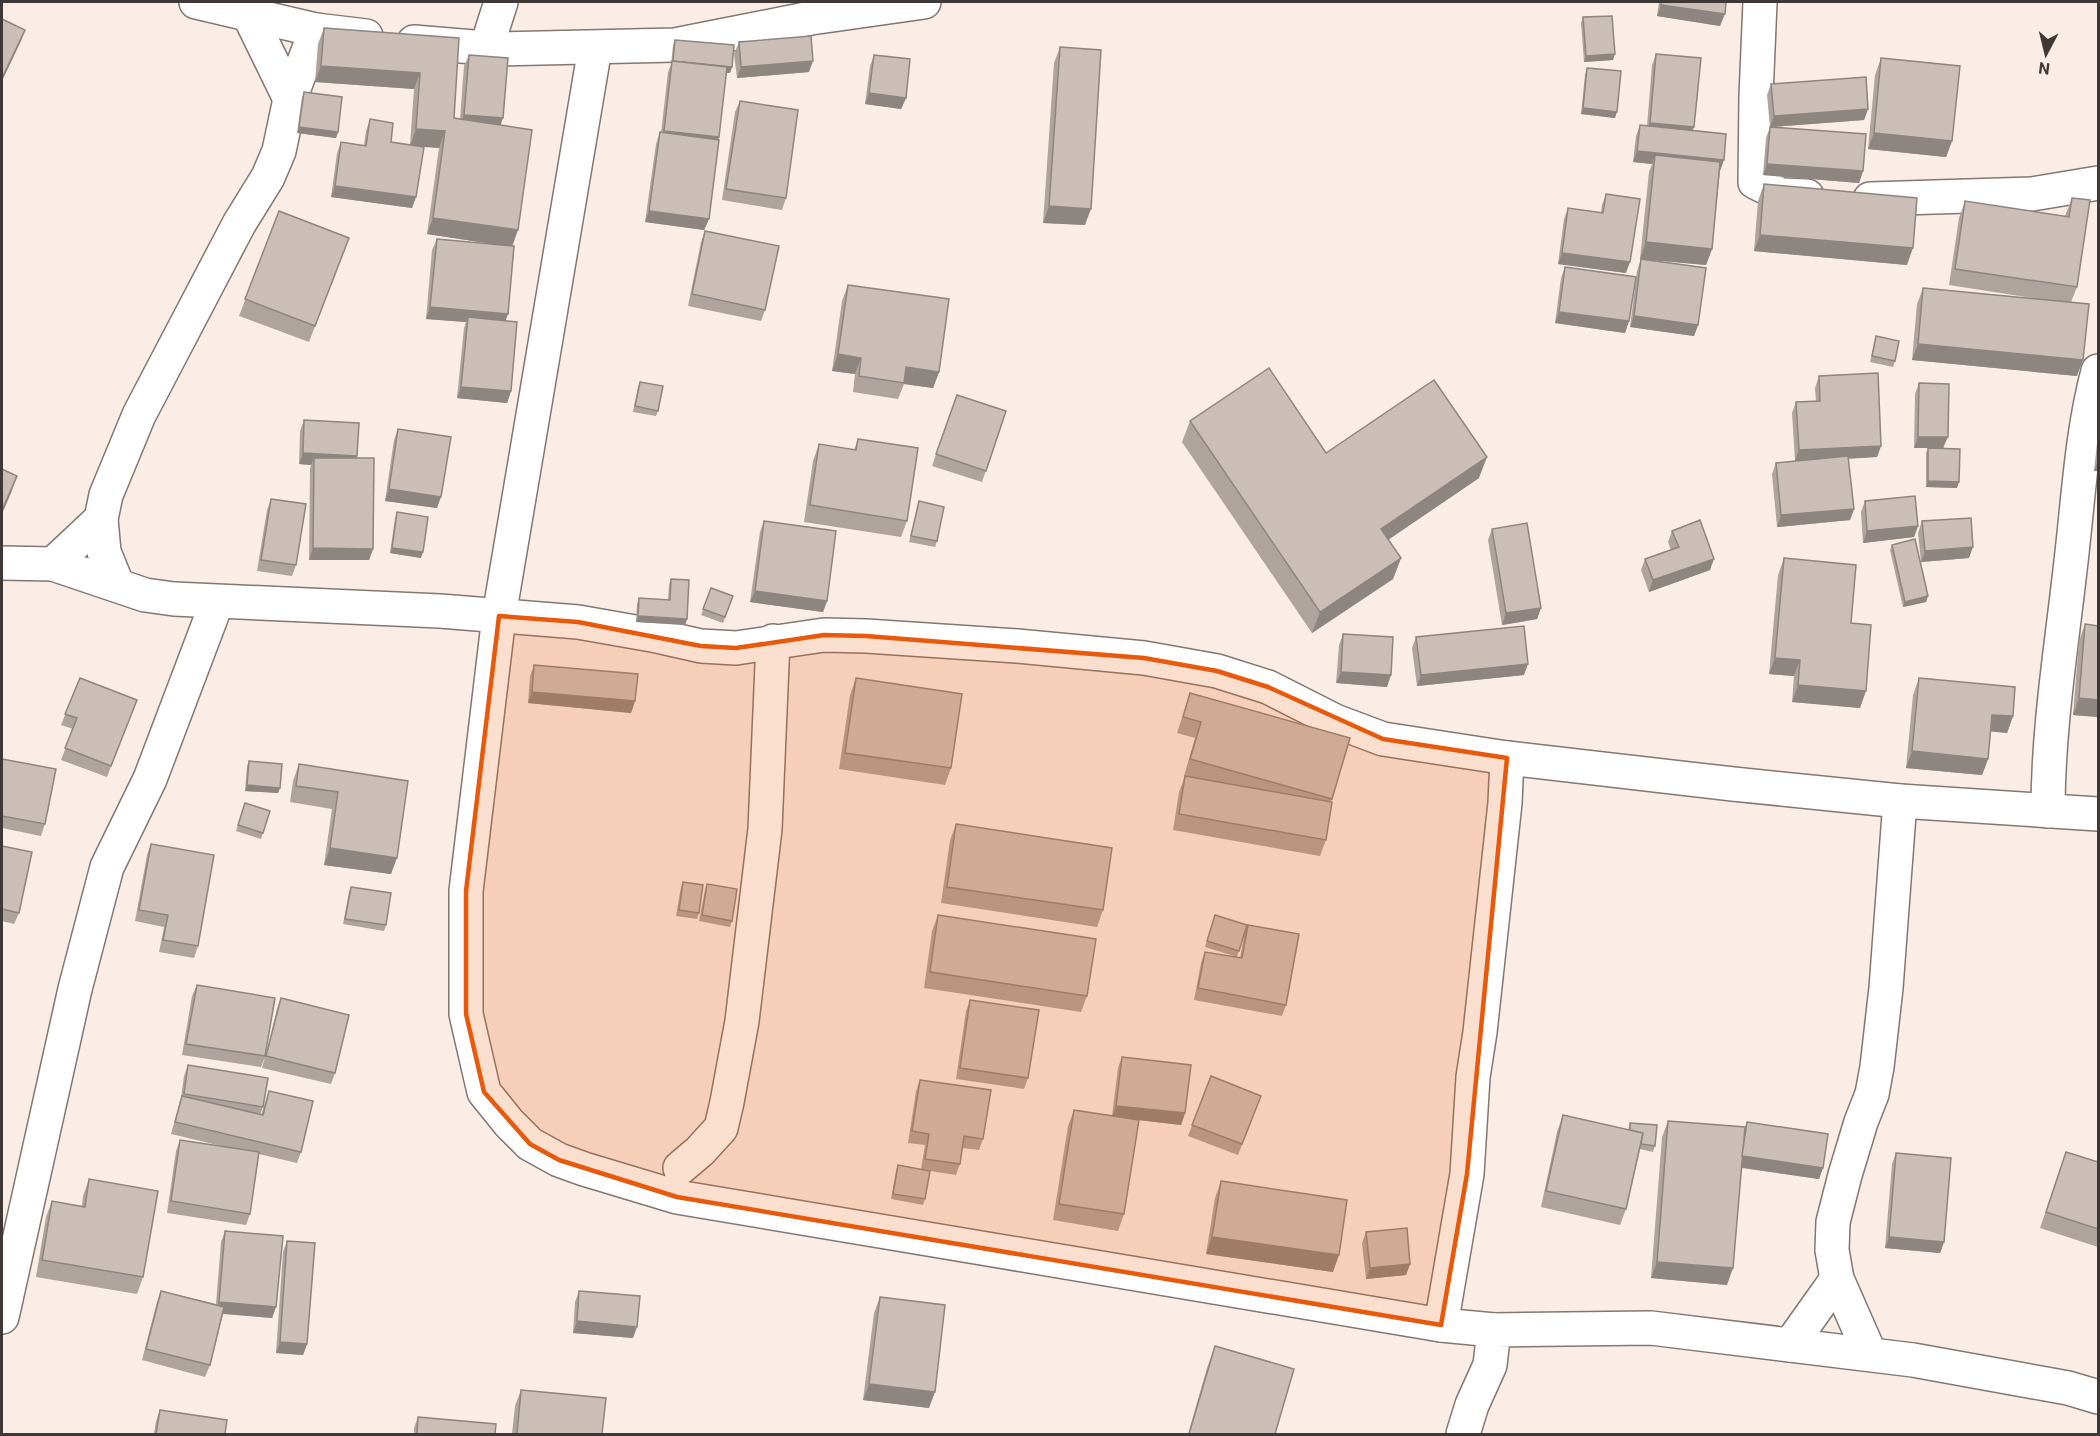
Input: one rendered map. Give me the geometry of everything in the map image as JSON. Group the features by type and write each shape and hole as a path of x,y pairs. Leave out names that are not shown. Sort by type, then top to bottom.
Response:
{"street":[{"path":"196,2 316,30 486,49 675,45 812,18 924,2"},
{"path":"486,49 501,2"},
{"path":"1760,2 1755,182 1781,195 1866,199 2031,194 2098,183"},
{"path":"249,15 290,99"},
{"path":"117,584 104,552 101,519 106,495 139,415 239,224 268,177 279,151 290,99 316,30"},
{"path":"595,48 499,616 466,891 466,1014 484,1092 508,1123 530,1144 559,1160 677,1197 1442,1325 1494,1330 1651,1328 1913,1360 2057,1386 2098,1397"},
{"path":"2048,811 2048,764 2070,565 2081,471 2098,371"},
{"path":"53,564 101,519"},
{"path":"2,563 53,564 145,595 174,599 578,622 701,646 736,648 824,635 866,636 1017,646 1163,661 1217,671 1268,687 1335,721 1383,739 1507,758 1679,778 1900,801 2098,814"},
{"path":"2,1317 75,989 107,867 150,779 217,602"},
{"path":"680,1168 721,1128 728,1102 742,1021 765,829 773,641"},
{"path":"1442,1325 1467,1174 1473,1077 1505,803 1507,758"},
{"path":"1870,1354 1837,1279 1832,1250 1833,1222 1854,1144 1872,1094 1877,1067 1900,801"},
{"path":"1790,1345 1837,1279"},
{"path":"1463,1434 1490,1365 1494,1330"}],"highlighted area":[{"path":"499,616 578,622 701,646 736,648 824,635 866,636 1144,658 1217,671 1268,687 1383,739 1507,758 1467,1174 1441,1325 677,1197 559,1160 530,1144 484,1092 466,1014 466,891"}],"building":[{"path":"1661,2 1726,2 1725,14 1661,5"},
{"path":"1612,16 1615,54 1586,56 1583,17"},
{"path":"2,19 25,30 2,78"},
{"path":"324,28 459,38 454,118 532,130 518,230 433,218 445,131 416,129 420,73 321,66"},
{"path":"811,36 813,61 741,67 739,42"},
{"path":"675,40 734,45 732,67 673,61"},
{"path":"1060,47 1101,50 1091,209 1049,206"},
{"path":"1656,54 1701,58 1694,127 1650,123"},
{"path":"469,55 508,58 503,118 464,115"},
{"path":"874,55 910,59 906,98 869,93"},
{"path":"1881,58 1960,66 1952,141 1874,133"},
{"path":"672,61 727,67 719,137 664,131"},
{"path":"1587,68 1621,71 1617,112 1583,108"},
{"path":"1866,77 1868,109 1774,116 1771,84"},
{"path":"304,92 342,97 338,132 299,127"},
{"path":"740,101 798,110 786,198 726,189"},
{"path":"370,119 393,123 391,142 424,147 416,197 335,186 341,142 366,146"},
{"path":"1640,125 1726,134 1724,160 1637,151"},
{"path":"1770,127 1866,134 1863,171 1767,164"},
{"path":"660,132 719,140 709,219 649,211"},
{"path":"1655,155 1720,162 1712,249 1646,242"},
{"path":"1764,184 1917,198 1913,248 1760,235"},
{"path":"1606,194 1640,199 1630,262 1562,253 1568,208 1603,213"},
{"path":"2072,198 2090,200 2077,287 1955,269 1965,201 2069,217"},
{"path":"279,211 349,238 315,326 245,299"},
{"path":"705,231 779,246 765,310 692,294"},
{"path":"437,239 514,246 508,314 430,307"},
{"path":"1641,259 1706,268 1698,325 1634,316"},
{"path":"1565,267 1636,277 1629,321 1559,312"},
{"path":"848,285 949,299 939,372 906,367 904,383 859,376 861,358 838,354"},
{"path":"1923,288 2089,304 2083,360 1918,344"},
{"path":"468,317 517,322 511,391 461,387"},
{"path":"1876,336 1899,341 1895,361 1872,356"},
{"path":"1269,368 1326,453 1434,380 1487,457 1381,529 1401,558 1320,612 1190,421"},
{"path":"1878,373 1881,446 1799,450 1796,402 1820,401 1819,376"},
{"path":"640,382 663,386 658,411 635,406"},
{"path":"1919,383 1949,384 1948,437 1918,437"},
{"path":"957,395 1006,411 986,471 936,454"},
{"path":"304,420 359,423 357,456 303,453"},
{"path":"398,429 451,437 441,497 389,489"},
{"path":"858,439 918,448 907,521 810,505 819,444 856,450"},
{"path":"1928,448 1960,449 1959,482 1928,481"},
{"path":"1848,456 1854,509 1781,515 1776,463"},
{"path":"314,458 374,458 373,549 313,548"},
{"path":"2,469 17,476 2,510"},
{"path":"1915,496 1918,526 1867,531 1865,501"},
{"path":"271,499 306,504 296,565 261,560"},
{"path":"919,501 944,507 937,541 911,536"},
{"path":"397,512 428,517 423,552 392,548"},
{"path":"1971,518 1973,547 1925,551 1922,521"},
{"path":"1700,520 1714,559 1653,580 1645,559 1679,547 1672,531"},
{"path":"764,521 836,531 827,601 755,591"},
{"path":"1527,523 1541,608 1506,613 1492,529"},
{"path":"1915,539 1928,596 1905,602 1892,545"},
{"path":"1784,558 1856,565 1851,623 1871,625 1866,691 1798,685 1800,660 1775,658"},
{"path":"671,579 689,580 687,619 638,616 639,598 670,600"},
{"path":"711,588 733,596 725,617 703,609"},
{"path":"2085,624 2098,626 2098,700 2079,698"},
{"path":"1524,626 1528,664 1421,675 1416,637"},
{"path":"1343,634 1393,637 1391,675 1341,672"},
{"path":"534,665 638,674 635,701 532,692"},
{"path":"80,678 137,700 111,766 65,748 77,718 65,714"},
{"path":"856,678 962,694 951,768 845,753"},
{"path":"1919,678 2015,687 2013,716 1992,715 1988,759 1912,751"},
{"path":"1190,693 1350,738 1332,799 1190,759 1201,722 1183,717"},
{"path":"2,759 56,769 45,824 2,816"},
{"path":"249,761 282,764 280,788 247,785"},
{"path":"299,764 408,781 397,858 330,848 338,792 296,786"},
{"path":"1185,776 1332,802 1326,840 1179,814"},
{"path":"245,803 270,811 263,833 238,825"},
{"path":"956,824 1112,848 1103,910 947,887"},
{"path":"151,844 214,855 198,946 163,940 168,915 139,910"},
{"path":"2,846 32,852 19,913 2,909"},
{"path":"683,882 703,885 699,913 679,910"},
{"path":"707,884 737,889 732,921 702,915"},
{"path":"351,887 391,893 386,925 345,919"},
{"path":"938,915 1096,939 1087,996 930,972"},
{"path":"1215,915 1247,925 1239,951 1207,941"},
{"path":"1248,925 1299,934 1286,1005 1198,988 1205,952 1242,958"},
{"path":"197,985 275,998 265,1056 186,1044"},
{"path":"281,998 349,1015 335,1073 266,1056"},
{"path":"970,1000 1039,1010 1028,1078 960,1068"},
{"path":"1122,1057 1191,1065 1185,1113 1116,1106"},
{"path":"188,1065 268,1078 263,1107 184,1094"},
{"path":"1211,1076 1261,1096 1242,1144 1192,1125"},
{"path":"920,1080 991,1090 983,1139 964,1136 960,1164 925,1159 929,1134 912,1131"},
{"path":"269,1091 313,1101 301,1152 175,1122 182,1096 263,1115"},
{"path":"1074,1110 1139,1120 1124,1214 1059,1204"},
{"path":"1563,1115 1643,1133 1626,1209 1546,1191"},
{"path":"1668,1121 1745,1127 1733,1268 1657,1262"},
{"path":"1747,1122 1828,1134 1823,1168 1742,1156"},
{"path":"1630,1123 1657,1125 1655,1146 1641,1144 1643,1133 1630,1130"},
{"path":"180,1140 259,1152 250,1214 171,1201"},
{"path":"2066,1152 2098,1162 2098,1229 2046,1212"},
{"path":"1896,1153 1951,1158 1944,1242 1889,1237"},
{"path":"898,1165 930,1171 925,1199 893,1194"},
{"path":"89,1179 158,1191 143,1277 42,1260 52,1201 85,1207"},
{"path":"1221,1181 1347,1200 1339,1255 1212,1237"},
{"path":"1407,1228 1410,1264 1370,1268 1366,1232"},
{"path":"225,1231 283,1236 276,1307 219,1302"},
{"path":"287,1241 315,1243 307,1344 280,1342"},
{"path":"161,1291 224,1307 210,1365 146,1349"},
{"path":"579,1291 640,1296 637,1327 577,1321"},
{"path":"880,1297 945,1305 935,1392 869,1384"},
{"path":"1215,1346 1294,1369 1275,1434 1189,1434"},
{"path":"521,1390 606,1398 602,1434 517,1434"},
{"path":"160,1410 227,1420 225,1434 156,1434"},
{"path":"418,1417 496,1424 495,1434 417,1434"}]}
